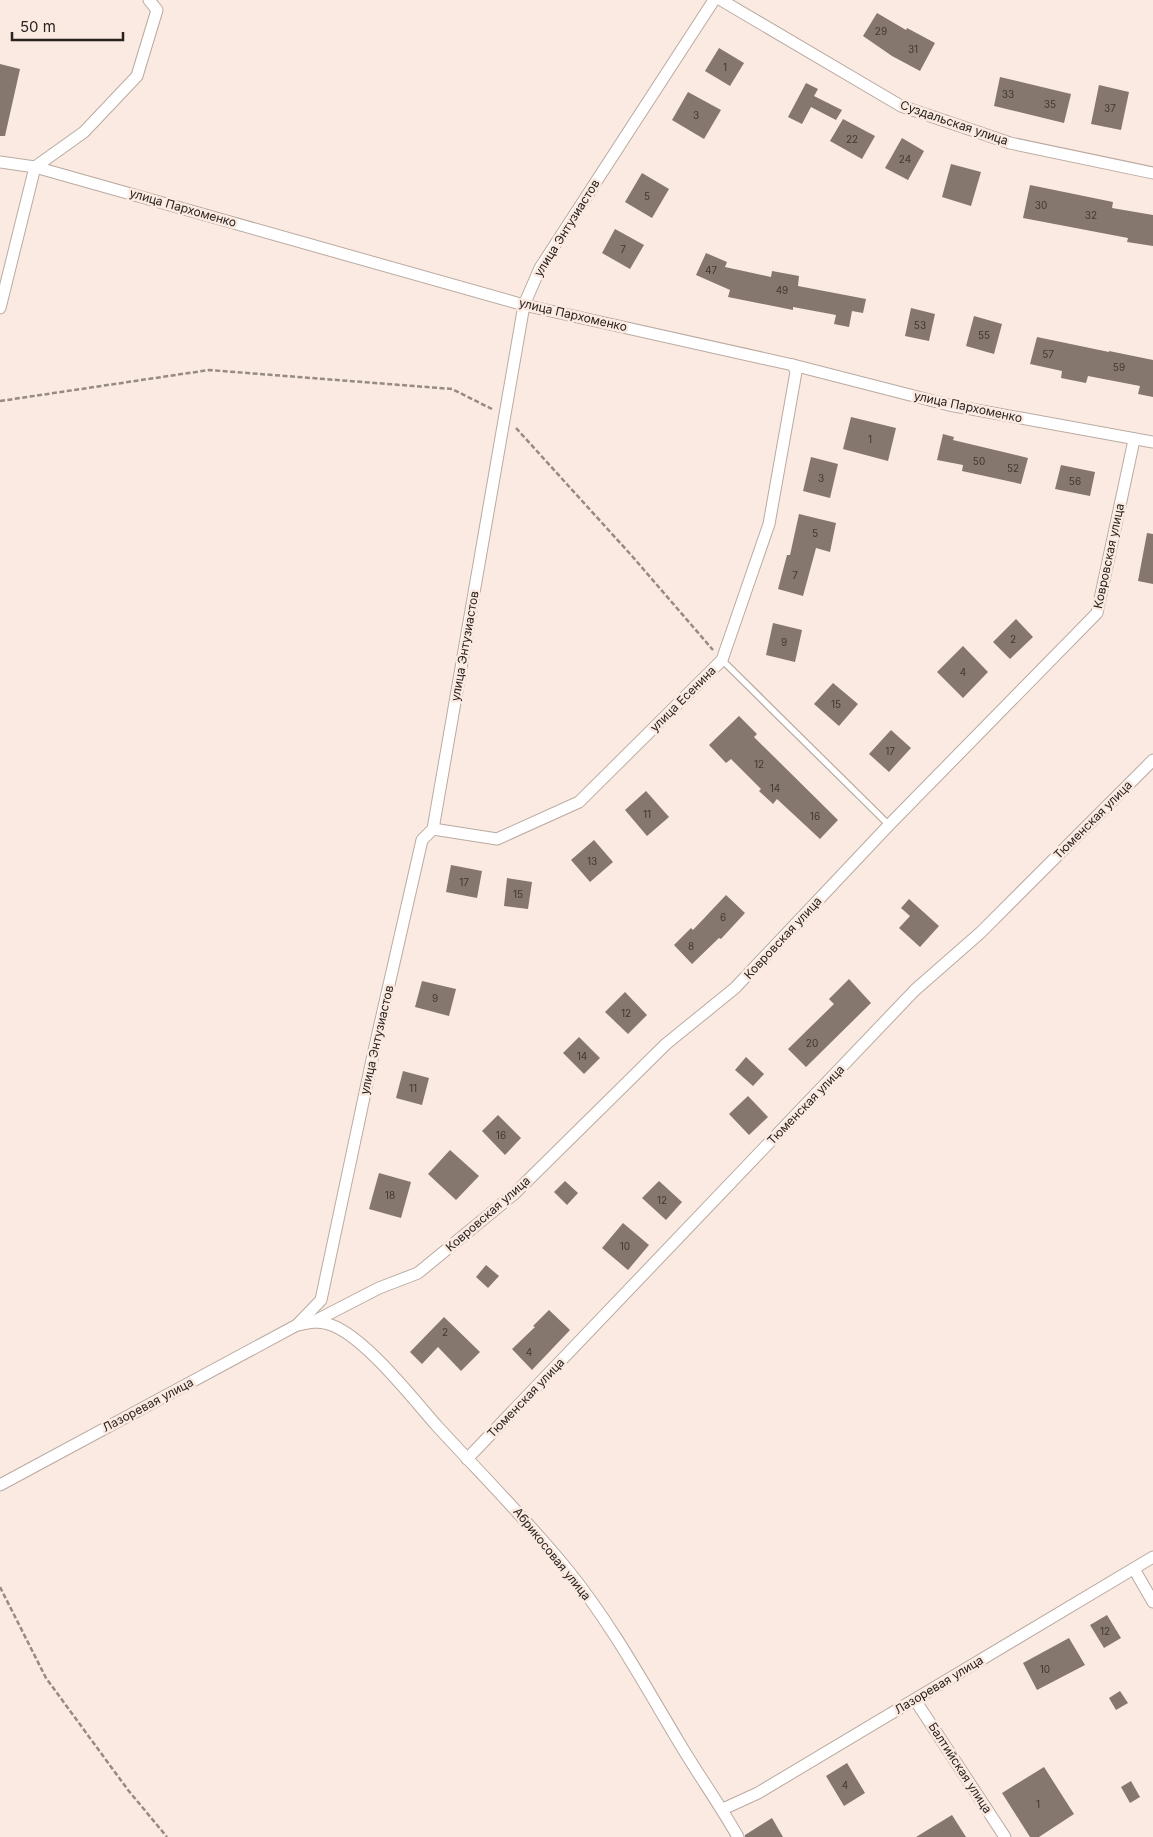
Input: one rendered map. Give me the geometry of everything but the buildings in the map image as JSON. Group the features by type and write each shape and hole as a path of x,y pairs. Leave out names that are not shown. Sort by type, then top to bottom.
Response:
{"street":[{"path":"0,308 35,166 84,132 137,76 157,10 149,0"},
{"name":"улица Энтузиастов","path":"297,1325 322,1300 373,1055 422,840 433,829 524,305 540,268 714,0"},
{"name":"Суздальская улица","path":"721,0 901,106 1010,143 1153,173"},
{"name":"улица Пархоменко","path":"0,162 35,166 524,305 793,365 950,405 1153,442"},
{"name":"улица Есенина","path":"433,829 497,839 579,802 722,660 769,524 796,372 793,365"},
{"name":"Ковровская улица","path":"297,1325 312,1322 379,1288 418,1273 514,1194 666,1044 735,988 890,825 1097,613 1134,440"},
{"name":"Тюменская улица","path":"467,1459 915,990 980,933 1153,760"},
{"name":"Абрикосовая улица","path":"312,1322 328,1324 354,1338 372,1354 518,1512 567,1570 608,1623 681,1747 723,1809 738,1837"},
{"name":"Лазоревая улица","path":"0,1485 297,1325"},
{"name":"Лазоревая улица","path":"723,1809 758,1794 1153,1557"},
{"path":"1134,1569 1153,1602"},
{"name":"Балтийская улица","path":"915,1700 1004,1837"}],"lane":[{"path":"722,660 890,825"}],"path":[{"path":"0,401 209,370 452,389 505,416 632,556 722,660"},
{"path":"0,1587 46,1678 128,1790 167,1837"}]}
